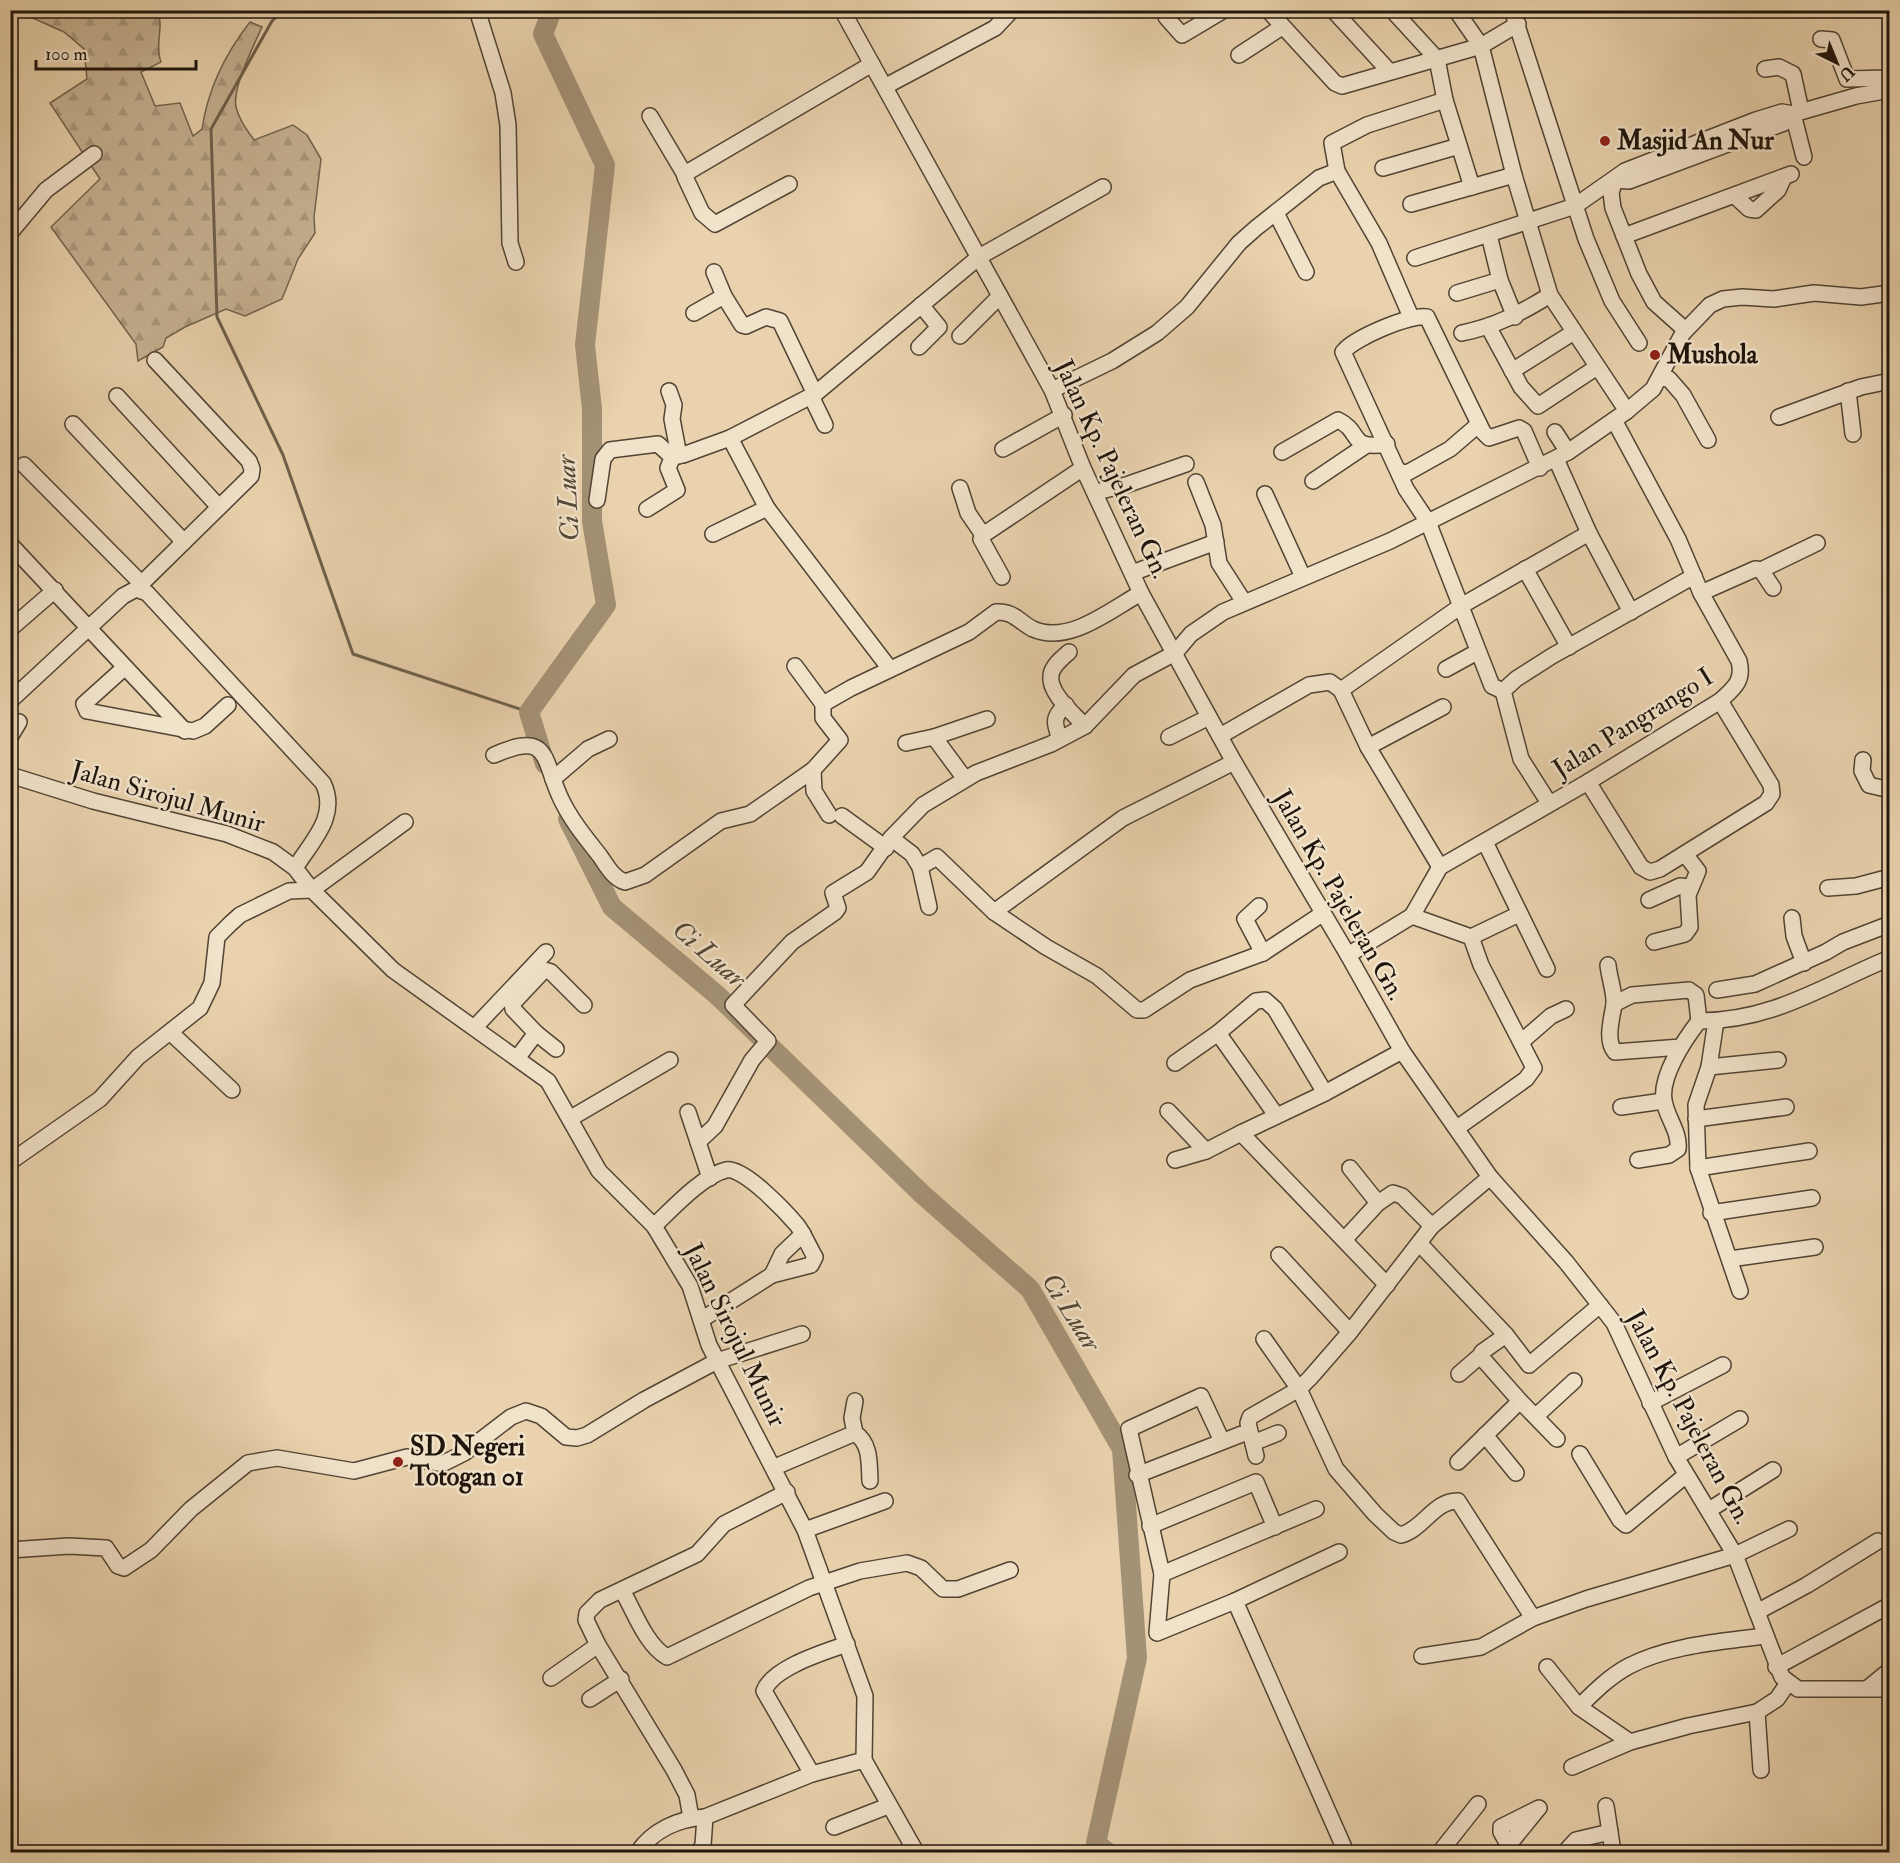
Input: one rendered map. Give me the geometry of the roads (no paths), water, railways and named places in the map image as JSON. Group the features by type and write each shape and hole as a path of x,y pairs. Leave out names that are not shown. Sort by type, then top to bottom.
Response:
{"street":[{"path":"477,10 503,93 508,125 507,177 512,211 510,243 516,262"},
{"name":"Jalan Kp. Pajeleran Gn.","path":"842,10 1052,390 1064,415 1083,468 1141,593 1233,762 1348,955 1402,1051 1490,1177 1600,1305 1621,1336 1676,1456 1735,1555 1776,1666 1788,1683"},
{"path":"1166,17 1182,35 1224,10"},
{"path":"1268,10 1338,85 1351,85 1389,71 1481,46 1515,17 1538,96 1575,206 1612,301 1639,343"},
{"path":"1333,10 1389,71"},
{"path":"1392,10 1437,59 1445,100 1472,187"},
{"path":"1456,10 1481,46 1514,174 1550,295 1627,411"},
{"path":"886,86 995,28 1007,13"},
{"path":"1239,55 1282,27"},
{"path":"1821,39 1833,40 1847,79 1890,78"},
{"path":"685,175 872,64"},
{"path":"1765,69 1779,67 1793,74 1804,157"},
{"path":"1415,258 1575,206 1625,171 1714,143 1782,112 1797,112 1856,96 1890,90"},
{"path":"1411,317 1379,243 1337,171 1332,143 1367,125 1445,100"},
{"path":"650,116 685,175 702,213 715,224 789,184"},
{"path":"1383,168 1459,146"},
{"path":"10,233 46,190 94,154"},
{"path":"1052,390 1112,361 1157,333 1186,307 1239,243 1319,178 1337,171"},
{"path":"1411,204 1514,174"},
{"path":"1624,236 1735,196 1749,209 1756,210 1778,190 1788,175"},
{"path":"1615,180 1611,193 1613,208 1654,302 1682,327"},
{"path":"647,509 677,490 668,468 676,456 730,438 813,395 979,257 1103,187"},
{"path":"1276,213 1306,272"},
{"path":"1489,235 1500,280 1515,317"},
{"path":"714,272 724,296 744,326 766,317 780,321 825,425"},
{"path":"1457,293 1500,280"},
{"path":"698,1142 715,1126 752,1060 768,1041 733,1005 792,942 835,912 838,908 833,893 864,874 888,843 923,805 965,779 1060,739 1084,726 1134,675 1175,653 1207,622 1244,602 1273,593 1303,577 1428,522 1562,456 1627,411 1653,389 1690,324 1710,304 1723,299 1774,298 1814,293 1861,297 1890,293"},
{"path":"1462,333 1489,328 1515,317 1550,295"},
{"path":"694,313 724,296"},
{"path":"960,336 1000,296"},
{"path":"919,347 939,327 921,305"},
{"path":"1503,691 1492,686 1428,522 1406,489 1401,472 1343,352 1352,343 1411,317 1425,316 1429,319 1479,424 1489,438 1519,428 1524,431 1540,468"},
{"path":"1489,328 1521,387 1535,404 1540,406 1597,367"},
{"path":"1512,371 1574,332"},
{"path":"10,701 123,596 139,587 251,476 252,469 249,461 155,360"},
{"path":"1660,378 1670,379 1683,395 1708,440"},
{"path":"1779,417 1848,391 1890,381"},
{"path":"669,391 674,405 672,419 676,456"},
{"path":"1848,391 1854,434"},
{"path":"117,396 219,507"},
{"path":"1003,449 1064,415"},
{"path":"1282,452 1338,420 1345,424 1357,441 1365,446"},
{"name":"Jalan Pangrango I","path":"1440,867 1588,782 1720,701 1738,684 1742,673 1739,661 1701,593 1678,539 1614,420"},
{"path":"73,424 184,542"},
{"path":"1401,472 1407,473 1450,449 1479,424"},
{"path":"1555,432 1589,533 1631,612"},
{"path":"730,438 767,508 890,669"},
{"path":"597,500 603,459 610,450 658,444 676,456"},
{"path":"1313,482 1365,446 1387,444"},
{"path":"1096,492 1126,485 1186,464"},
{"path":"24,465 147,593 323,783 330,806 324,823 295,868"},
{"path":"983,535 1083,468"},
{"path":"1196,482 1213,525 1224,574 1244,602"},
{"path":"960,488 968,513 983,535 983,546 1002,577"},
{"path":"1265,494 1303,577"},
{"path":"713,534 767,508"},
{"path":"1341,690 1461,606 1589,533"},
{"path":"1132,573 1216,542"},
{"path":"1701,593 1755,569 1761,570 1817,543"},
{"path":"14,554 55,590 124,668 185,731"},
{"path":"1526,569 1569,646"},
{"path":"1761,570 1773,588"},
{"path":"1503,691 1516,679 1569,646 1694,576"},
{"path":"10,629 55,590"},
{"path":"823,704 969,632 996,612 1013,614 1032,628 1050,635 1058,635 1093,620 1141,593"},
{"path":"1069,652 1051,674 1052,686 1084,726"},
{"path":"1446,669 1477,652"},
{"path":"494,755 518,745 540,751 550,763 553,779 576,827 615,877 625,882 645,875 721,821 750,814 813,770 840,740 823,718 823,704 795,666"},
{"path":"124,668 84,704 87,711 185,731 199,730 228,705"},
{"path":"1220,736 1309,685 1329,682 1341,690 1368,747 1440,867 1412,916 1348,955"},
{"path":"1503,691 1521,759 1550,803"},
{"path":"1588,782 1641,867 1650,872 1660,869 1685,854 1766,803 1772,794 1772,785 1720,701"},
{"path":"1060,739 1053,723 1054,717 1066,705"},
{"path":"145,722 161,706"},
{"path":"1368,747 1443,707"},
{"path":"1169,737 1209,717"},
{"path":"906,742 934,737 987,719"},
{"path":"10,737 19,722"},
{"path":"934,737 965,779"},
{"path":"553,779 588,749 609,739"},
{"path":"1863,760 1862,771 1869,785 1890,790"},
{"path":"994,912 1123,818 1233,762"},
{"path":"813,770 814,791 836,816 912,854 920,867 929,907"},
{"name":"Jalan Sirojul Munir","path":"10,775 93,801 227,834 273,852 295,868 312,891 388,966 518,1057 548,1081 599,1171 654,1226 690,1286 717,1361 775,1467 805,1530 865,1696 864,1760 916,1852"},
{"path":"10,1162 100,1099 120,1080 138,1057 171,1033 205,1003 212,983 215,944 218,937 240,915 289,891 312,891 405,822"},
{"path":"1485,842 1547,969"},
{"path":"1654,942 1689,930 1691,921 1688,895 1698,871 1685,854"},
{"path":"920,867 938,858 994,912 1046,947 1097,976 1137,1010 1144,1010 1190,980 1263,953 1322,914"},
{"path":"1828,888 1856,886 1890,877"},
{"path":"1648,900 1680,886 1691,887"},
{"path":"1260,906 1245,918 1263,953"},
{"path":"1412,916 1471,937 1519,914"},
{"path":"1792,918 1794,936 1804,963"},
{"path":"1717,990 1755,984 1804,963 1843,942 1890,924"},
{"path":"1457,1128 1531,1074 1534,1068 1481,965 1471,937"},
{"path":"474,1027 546,952"},
{"path":"1699,1021 1716,1021 1772,1011 1890,958"},
{"path":"1608,965 1614,1004 1610,1022 1611,1045 1615,1052 1681,1047"},
{"path":"556,1049 536,1033 513,1009 512,1004 544,970 551,972 584,1005"},
{"path":"1614,1004 1632,995 1689,990 1696,995 1699,1021 1681,1047 1668,1076 1664,1101 1678,1142 1678,1149 1669,1155 1638,1160"},
{"path":"1174,1063 1218,1033 1256,1001 1269,1002 1325,1093"},
{"path":"1521,1042 1551,1016 1566,1009"},
{"path":"1716,1021 1709,1067 1696,1105 1698,1168 1711,1214 1730,1259 1740,1291"},
{"path":"171,1033 232,1090"},
{"path":"518,1057 536,1033"},
{"path":"1218,1033 1276,1115"},
{"path":"1175,1160 1206,1151 1325,1093 1402,1051"},
{"path":"1709,1067 1778,1059"},
{"path":"571,1118 670,1060"},
{"path":"1620,1107 1664,1101"},
{"path":"1696,1119 1786,1107"},
{"path":"1168,1111 1206,1151"},
{"path":"688,1112 710,1178"},
{"path":"1241,1132 1387,1285"},
{"path":"1698,1168 1809,1151"},
{"path":"1350,1168 1378,1203"},
{"path":"654,1226 710,1178 728,1170 740,1172 774,1201 802,1234 815,1257 814,1263 772,1275 701,1320"},
{"path":"1251,1444 1248,1423 1250,1417 1299,1389 1350,1332 1432,1227 1490,1177"},
{"path":"1344,1240 1378,1203 1393,1193 1398,1194 1432,1227"},
{"path":"1711,1214 1812,1198"},
{"path":"772,1275 782,1254 802,1234"},
{"path":"1419,1243 1506,1335 1531,1365 1600,1305"},
{"path":"1730,1259 1815,1247"},
{"path":"1280,1255 1350,1332"},
{"path":"10,1550 69,1546 106,1548 118,1566 124,1568 151,1550 191,1509 248,1463 277,1458 354,1471 407,1457 442,1464 459,1456 511,1417 526,1411 542,1416 566,1437 577,1438 596,1431 644,1400 717,1361 802,1334"},
{"path":"1458,1374 1491,1344 1506,1335"},
{"path":"1264,1339 1299,1389 1336,1469 1375,1514 1394,1532 1401,1534 1415,1529 1450,1501 1458,1502 1533,1618"},
{"path":"1481,1355 1484,1363 1557,1439"},
{"path":"1650,1403 1723,1365"},
{"path":"1536,1416 1574,1381"},
{"path":"1222,1441 1201,1396 1129,1429 1137,1475 1162,1575 1157,1633 1234,1601 1339,1552"},
{"path":"855,1401 852,1418 855,1433 862,1438 868,1448 870,1481"},
{"path":"1458,1462 1520,1401"},
{"path":"1676,1456 1740,1419"},
{"path":"775,1467 855,1433"},
{"path":"1137,1475 1222,1441 1251,1444 1278,1433"},
{"path":"1485,1435 1516,1473"},
{"path":"1580,1454 1620,1520 1626,1525 1686,1474"},
{"path":"1709,1510 1773,1470"},
{"path":"1150,1526 1256,1482 1275,1527"},
{"path":"699,1852 703,1845 698,1817 621,1679 598,1645 586,1620 587,1613 600,1600 697,1554 724,1524 787,1492"},
{"path":"805,1530 885,1501"},
{"path":"1162,1575 1316,1509"},
{"path":"1422,1656 1481,1647 1533,1618 1586,1599 1735,1555 1789,1528"},
{"path":"1757,1612 1807,1585 1878,1541"},
{"path":"622,1590 658,1651 667,1657 824,1582 879,1566 907,1563 921,1568 943,1589 958,1589 1010,1570"},
{"path":"1234,1601 1346,1852"},
{"path":"1776,1666 1890,1605"},
{"path":"1579,1707 1616,1674 1639,1661 1680,1649 1764,1636"},
{"path":"812,1774 764,1691 771,1681 792,1666 847,1644"},
{"path":"551,1678 598,1645"},
{"path":"1547,1667 1579,1707 1630,1742"},
{"path":"1868,1688 1890,1670"},
{"path":"590,1699 621,1679"},
{"path":"1572,1767 1630,1742 1688,1726 1757,1712 1777,1699 1788,1683 1798,1689 1813,1691 1890,1689"},
{"path":"1757,1712 1761,1770"},
{"path":"638,1852 668,1825 698,1817 812,1774 864,1760"},
{"path":"1440,1852 1478,1804"},
{"path":"834,1827 888,1806"},
{"path":"1606,1806 1613,1852"},
{"path":"1565,1852 1576,1840 1610,1832"}],"waterway":[{"path":"284,10 272,21 211,129 217,317 283,455 353,654 529,712"},
{"name":"Ci Luar","path":"545,764 529,712 606,605 592,521 592,409 585,345 605,165 543,34 552,10"},
{"name":"Ci Luar","path":"568,819 612,907 717,995 922,1194 1030,1289 1122,1449 1137,1658 1096,1843 1107,1852"}],"place":[{"name":"Masjid An Nur","path":"1605,141"},
{"name":"Mushola","path":"1655,355"},
{"name":"SD Negeri Totogan 01","path":"398,1462"}]}
